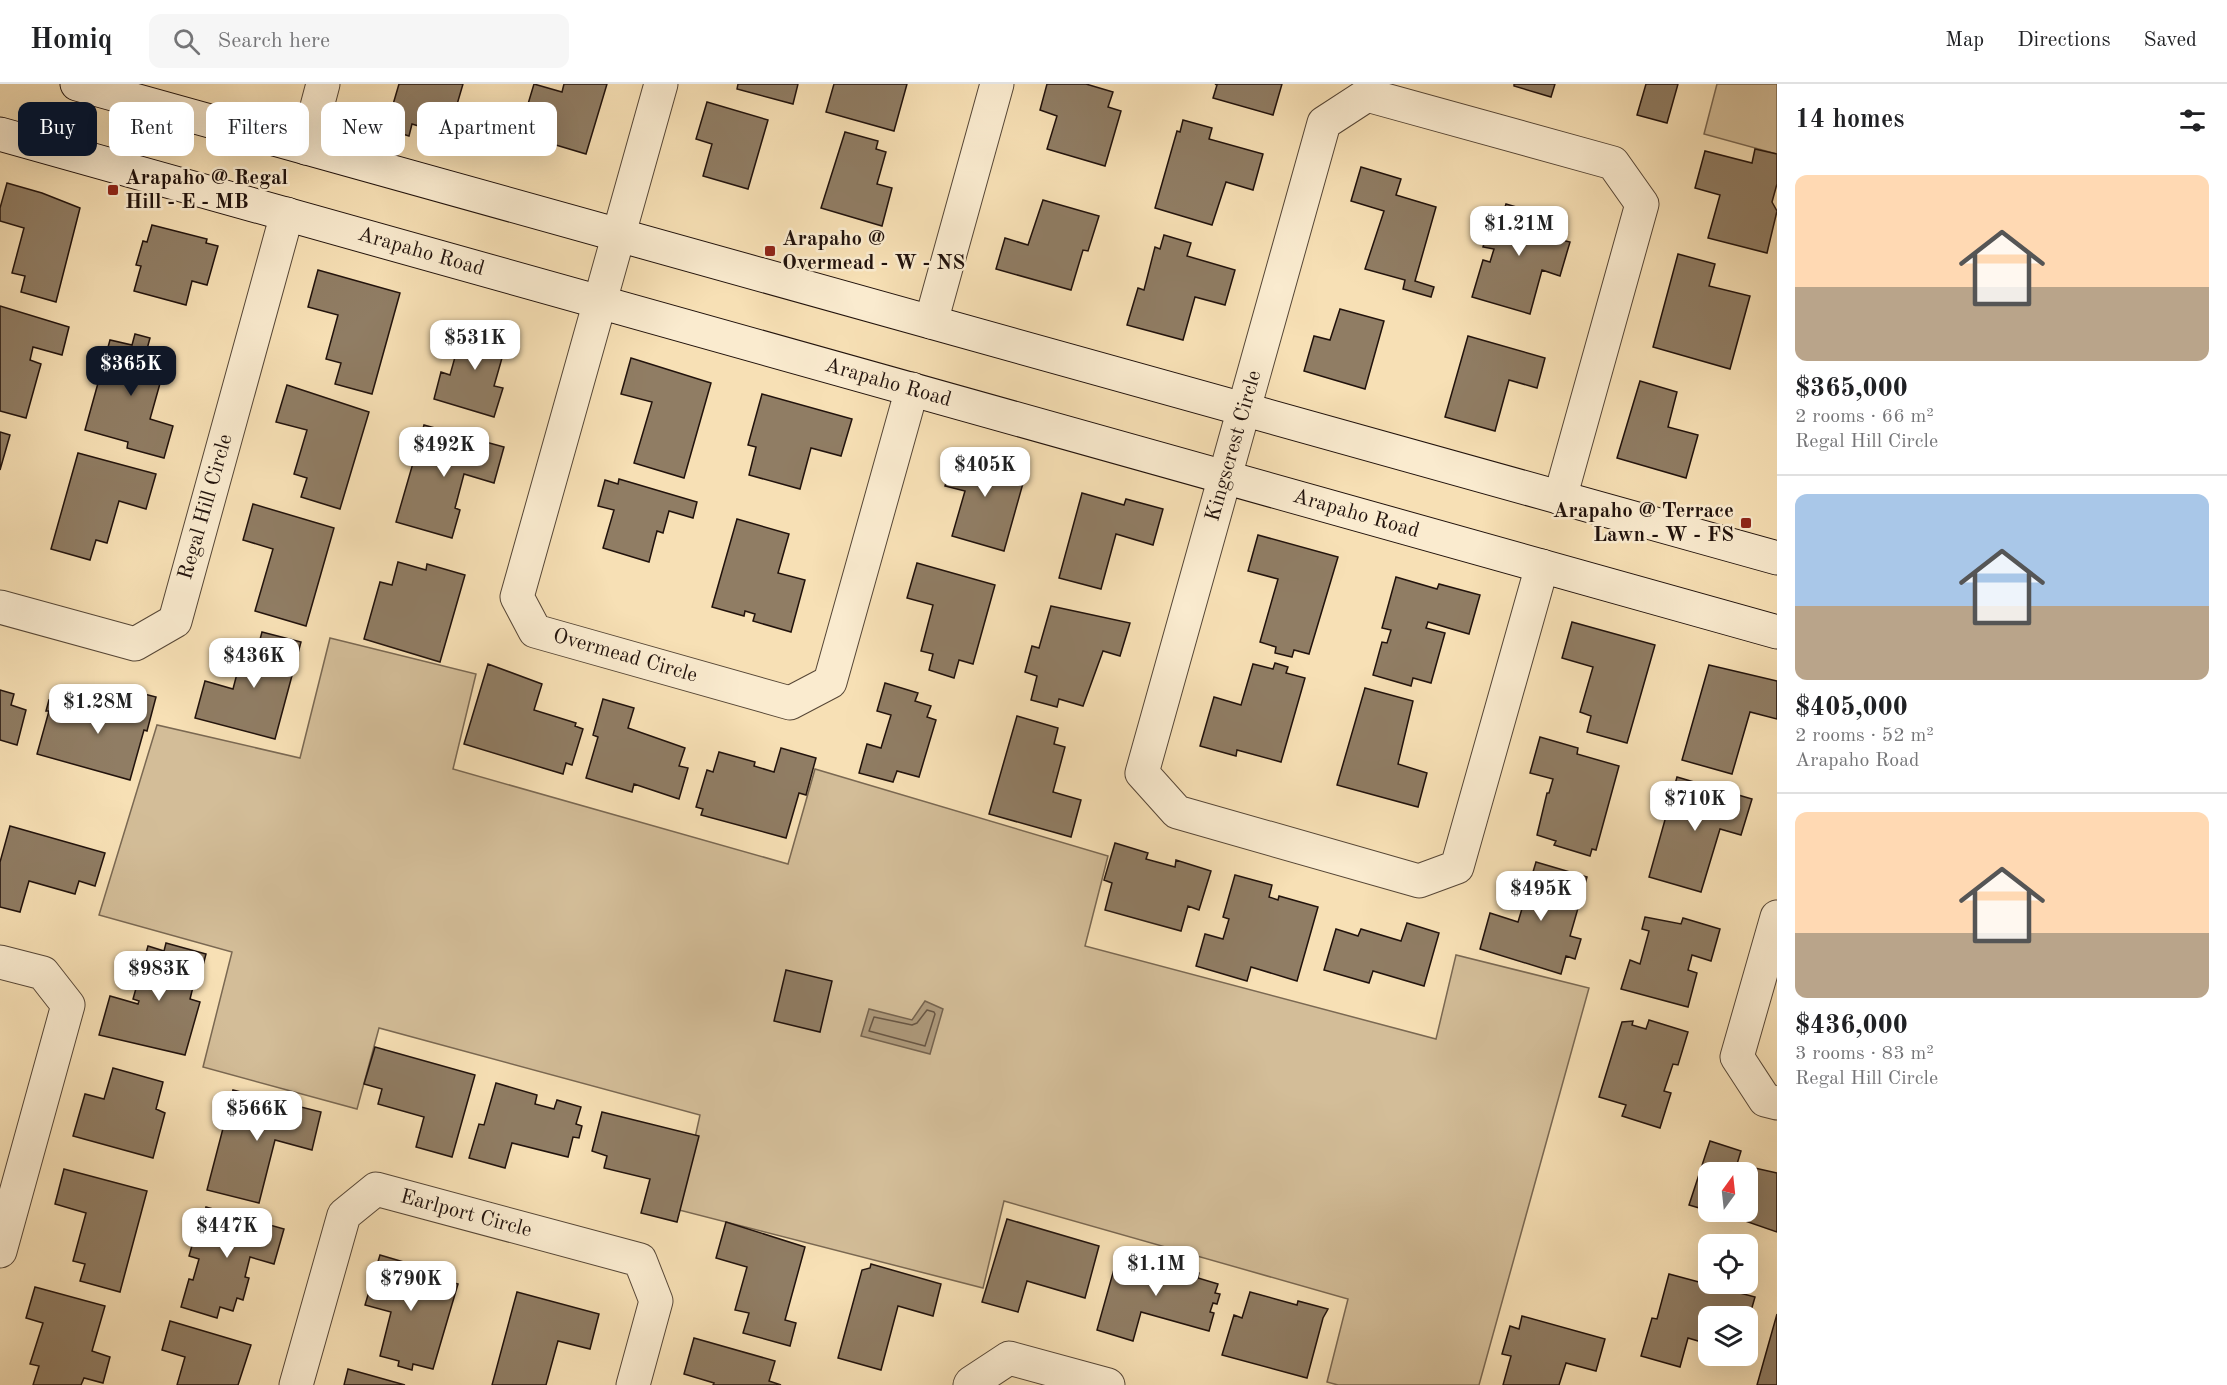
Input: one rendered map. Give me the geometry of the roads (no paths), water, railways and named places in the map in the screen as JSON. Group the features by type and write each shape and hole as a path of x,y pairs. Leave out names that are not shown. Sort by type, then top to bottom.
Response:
{"street":[{"path":"78,84 206,119"},
{"path":"309,136 323,84"},
{"name":"Overmead Circle","path":"661,84 517,597 535,631 790,703 830,682 912,390"},
{"path":"931,322 997,84"},
{"name":"Kingscrest Circle","path":"1542,566 1457,867 1419,881 1177,812 1142,773 1324,123 1367,95 1613,163 1642,204 1560,498"},
{"name":"Arapaho Road","path":"0,134 1777,632"},
{"path":"309,148 1777,558"},
{"name":"Regal Hill Circle","path":"0,607 135,644 175,621 287,214"},
{"path":"1777,917 1737,1057 1765,1100 1777,1103"},
{"path":"0,962 42,974 68,1005 0,1251"},
{"name":"Earlport Circle","path":"297,1385 344,1215 376,1190 640,1260 656,1300 633,1385"},
{"path":"970,1385 1009,1358 1108,1385"}],"water":[{"path":"925,1001 943,1009 930,1054 861,1036 869,1009 912,1020"}],"place":[{"name":"Arapaho @ Regal Hill - E - MB","path":"113,190"},
{"name":"Arapaho @ Overmead - W - NS","path":"770,251"},
{"name":"Arapaho @ Terrace Lawn - W - FS","path":"1746,523"}]}
